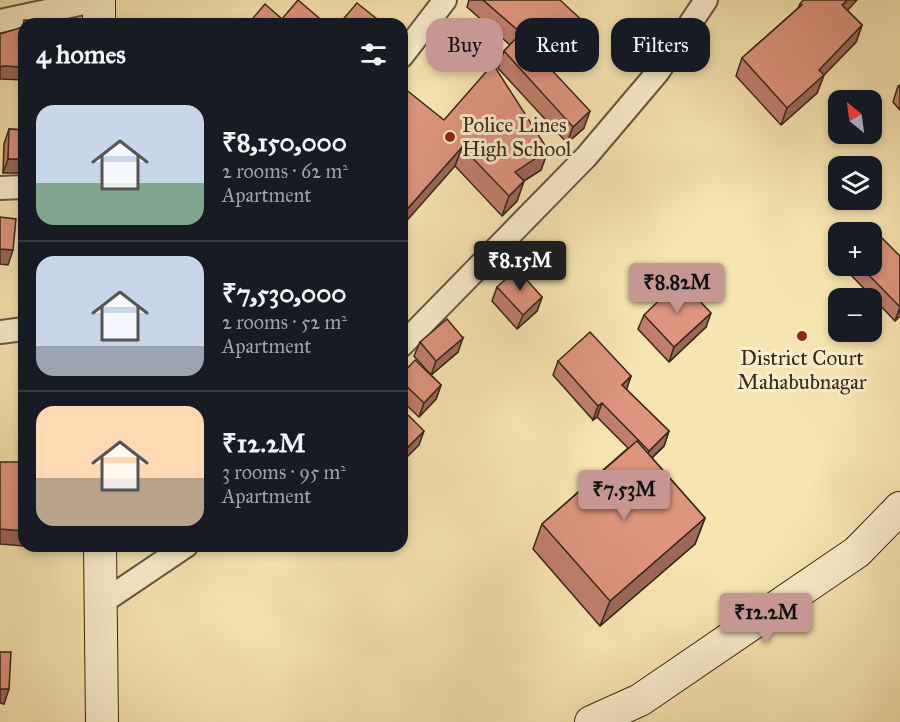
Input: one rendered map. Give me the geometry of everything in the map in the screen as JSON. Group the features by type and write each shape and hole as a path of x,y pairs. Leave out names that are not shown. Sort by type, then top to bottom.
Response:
{"street":[{"path":"0,21 99,0 99,18"},
{"path":"408,48 445,0"},
{"path":"408,339 586,157 658,72 706,0"},
{"path":"0,188 18,187"},
{"path":"0,332 18,330"},
{"path":"591,722 640,700 857,552 900,508"},
{"path":"100,552 102,722"},
{"path":"100,604 177,552"}],"building":[{"path":"298,0 319,18 283,18"},
{"path":"483,0 560,0 580,18 515,18 515,28"},
{"path":"803,0 847,0 842,5 862,25 819,70 824,75 787,108 742,58 802,5 800,4"},
{"path":"357,3 376,18 344,18"},
{"path":"265,4 281,18 253,18"},
{"path":"18,29 18,67 0,67 0,34"},
{"path":"515,39 515,63 504,51"},
{"path":"486,72 498,72 548,150 515,172 524,181 509,196 462,147 408,208 408,91 444,120"},
{"path":"523,72 554,72 590,111 573,127"},
{"path":"9,129 18,130 18,159 8,159"},
{"path":"0,217 16,219 13,250 0,249"},
{"path":"882,238 900,256 900,307 870,276 882,276"},
{"path":"517,269 542,297 523,315 497,287"},
{"path":"680,280 711,313 674,347 644,315"},
{"path":"447,319 463,338 436,361 420,342"},
{"path":"590,332 631,376 622,385 669,431 649,451 602,403 598,406 558,361"},
{"path":"415,360 441,385 424,403 408,388 408,368"},
{"path":"408,415 424,431 408,447"},
{"path":"637,441 705,518 610,601 542,524"},
{"path":"0,462 18,462 18,530 0,529"},
{"path":"0,652 11,652 9,689 0,689"}],"place":[{"name":"Police Lines High School","path":"450,137"},
{"name":"District Court Mahabubnagar","path":"802,336"}]}
